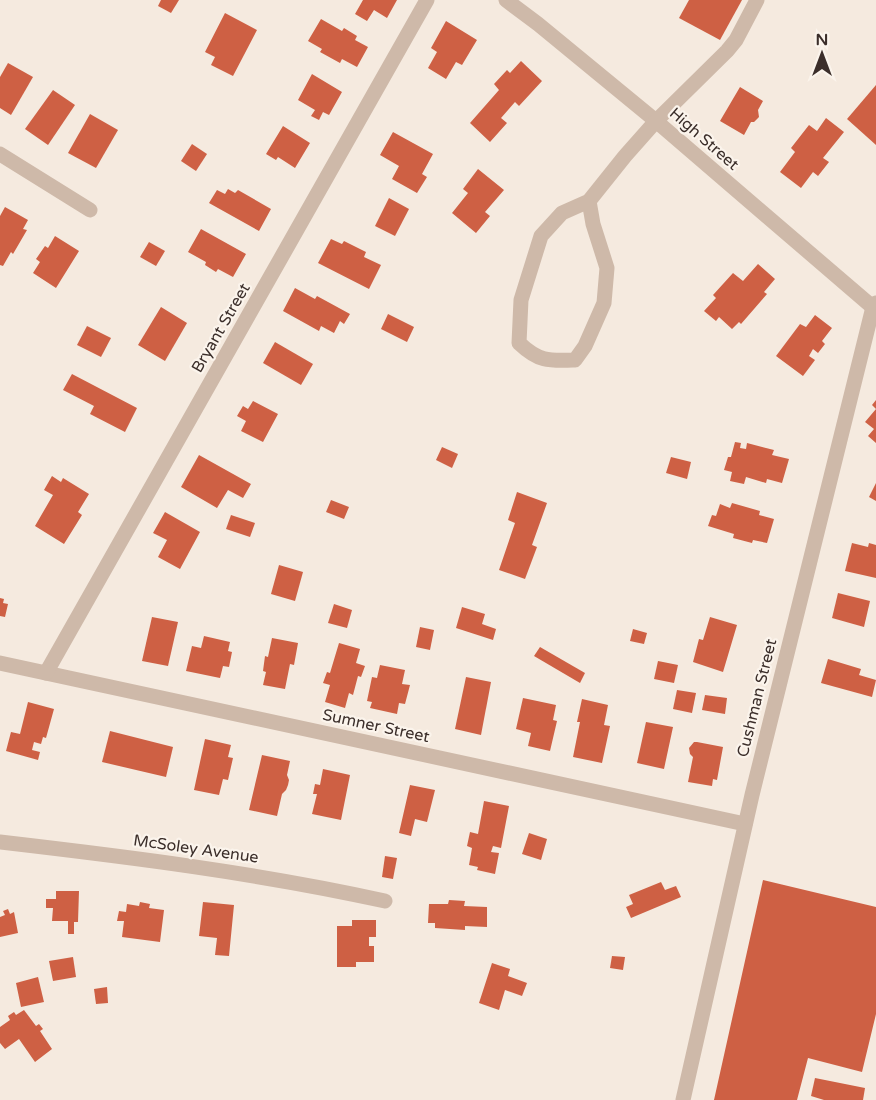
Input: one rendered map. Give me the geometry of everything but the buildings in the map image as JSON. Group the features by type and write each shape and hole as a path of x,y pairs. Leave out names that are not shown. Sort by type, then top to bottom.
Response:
{"street":[{"name":"Bryant Street","path":"46,673 428,0"},
{"name":"High Street","path":"506,0 657,121 875,307"},
{"path":"589,201 593,224 607,268 604,303 585,345 575,360 548,361 530,353 519,343 521,300 541,236 562,213 589,201 657,121 727,51 736,40 757,0"},
{"path":"0,154 90,210"},
{"name":"Cushman Street","path":"683,1100 745,825 875,307"},
{"name":"Sumner Street","path":"0,663 745,825"},
{"name":"McSoley Avenue","path":"0,842 271,878 385,901"}]}
